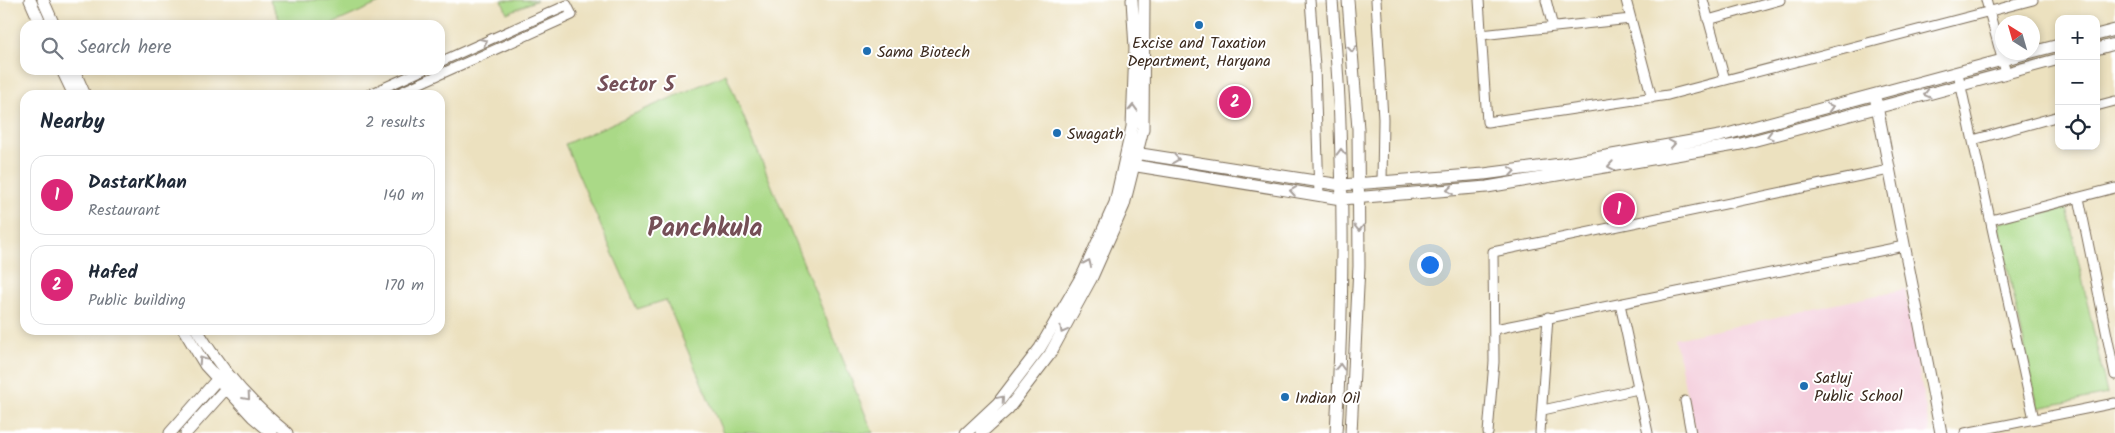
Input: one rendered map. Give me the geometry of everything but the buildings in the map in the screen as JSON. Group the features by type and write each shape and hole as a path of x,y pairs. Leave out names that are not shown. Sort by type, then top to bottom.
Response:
{"street":[{"path":"30,0 40,20"},
{"path":"43,0 52,20"},
{"path":"981,433 1008,409 1050,354 1092,277 1121,213 1132,153 1135,58 1132,0"},
{"path":"1132,153 1143,129 1144,0"},
{"path":"1310,0 1320,181 1319,195"},
{"path":"1332,0 1340,125 1341,185 1342,318 1336,433"},
{"path":"1348,0 1358,129 1359,266 1351,433"},
{"path":"1376,0 1383,119 1382,182"},
{"path":"1479,0 1487,122 1652,98 2033,0"},
{"path":"1546,0 1553,27"},
{"path":"1626,0 1652,98"},
{"path":"1703,0 1725,80"},
{"path":"1708,20 1780,0"},
{"path":"1986,0 2006,73"},
{"path":"445,60 567,5 572,15 445,72"},
{"path":"555,11 559,20"},
{"path":"1481,35 1631,19"},
{"path":"528,23 532,33"},
{"path":"2100,34 2115,30"},
{"path":"2100,48 2115,44"},
{"path":"2040,50 2055,46"},
{"path":"1132,153 1341,185 1484,174 1560,164 1720,136 2005,60"},
{"path":"1130,165 1341,199 1487,187 1741,144 2055,60"},
{"path":"1958,73 2034,419"},
{"path":"64,75 72,90"},
{"path":"76,75 84,90"},
{"path":"379,90 412,75"},
{"path":"405,90 439,75"},
{"path":"1875,95 1941,433"},
{"path":"2100,105 2115,101"},
{"path":"1973,140 2055,117"},
{"path":"966,433 998,403 1040,348 1084,272 1130,165"},
{"path":"1488,433 1494,362 1493,252 1890,170"},
{"path":"1991,220 2115,188"},
{"path":"2079,198 2115,375"},
{"path":"1494,329 1904,246"},
{"path":"1620,304 1648,433"},
{"path":"1540,433 1548,318"},
{"path":"187,335 205,365 221,375 287,433"},
{"path":"200,335 214,358 221,375"},
{"path":"170,433 221,375"},
{"path":"186,433 230,384"},
{"path":"230,384 253,417 272,433"},
{"path":"1543,410 1638,388"},
{"path":"1685,401 1691,433"},
{"path":"1965,433 2115,403"}],"shaded area":[{"name":"Satluj Public School","path":"1905,289 1930,433 1695,433 1675,339"}],"green space":[{"path":"270,0 386,0 341,20 280,20"},
{"path":"502,0 537,0 507,13"},
{"path":"726,74 873,433 723,433 666,300 637,309 565,144"},
{"path":"2067,208 2107,394 2038,408 1998,223"}],"place":[{"name":"Excise and Taxation Department, Haryana","path":"1199,25"},
{"name":"Sama Biotech","path":"867,51"},
{"name":"Hafed","path":"1235,102"},
{"name":"Swagath","path":"1057,133"},
{"name":"DastarKhan","path":"1619,209"},
{"name":"Satluj Public School","path":"1804,386"},
{"name":"Indian Oil","path":"1285,397"}],"district":[{"name":"Sector 5","path":"636,84"},
{"name":"Panchkula","path":"705,227"}]}
